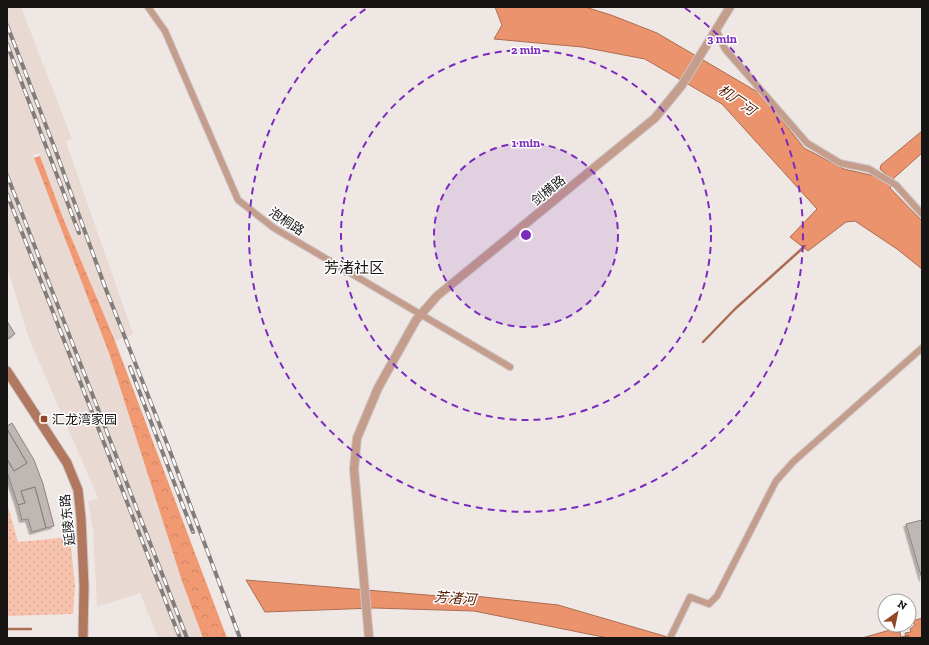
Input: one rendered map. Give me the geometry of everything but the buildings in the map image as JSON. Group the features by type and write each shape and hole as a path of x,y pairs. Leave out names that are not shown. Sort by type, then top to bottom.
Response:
{"main road":[{"name":"延陵东路","path":"7,370 67,463 78,490 81,518 84,586 83,638"}],"street":[{"name":"泡桐路","path":"148,7 165,31 238,200 274,228 510,367"},
{"name":"剑横路","path":"369,638 354,468 357,438 378,388 420,314 437,296 655,118 682,85 730,7"},
{"path":"716,29 725,49 807,143 840,163 869,169 893,183 922,214"},
{"path":"671,636 690,596 709,604 717,596 776,481 794,461 922,348"}],"shaded area":[{"path":"7,7 21,7 72,139 66,142 133,334 115,341 63,218 39,153 33,155 109,353 182,581 203,638 158,638 140,593 97,607 93,531 88,502 98,498 28,336 7,266"},
{"path":"7,503 18,542 70,537 75,585 73,614 7,616"}],"green space":[{"path":"40,156 63,218 115,341 227,638 203,638 182,581 109,353 34,158"}],"water":[{"name":"机厂河","path":"495,7 585,7 611,15 657,33 761,94 804,148 844,169 879,177 883,181 886,174 880,169 881,165 922,131 922,153 894,178 890,188 922,221 922,269 897,249 855,221 846,222 808,251 790,237 817,209 722,104 645,59 582,47 494,39 502,25"},
{"path":"246,580 463,598 465,595 558,605 671,638 608,638 474,611 374,608 265,612"},
{"path":"922,618 922,638 906,638 905,633 917,633 917,620"},
{"path":"880,633 900,633 901,638 862,638"}],"waterway":[{"path":"703,342 735,309 805,246"},
{"path":"7,629 31,629"},
{"name":"芳渚河","path":"901,638 908,636"}],"railway":[{"path":"7,25 55,149 105,287 168,446 240,638"},
{"path":"7,44 79,233"},
{"path":"7,175 187,638"},
{"path":"7,194 180,638"},
{"path":"130,367 193,532"}],"place":[{"name":"汇龙湾家园","path":"44,419"}],"district":[{"name":"芳渚社区","path":"354,268"}]}
